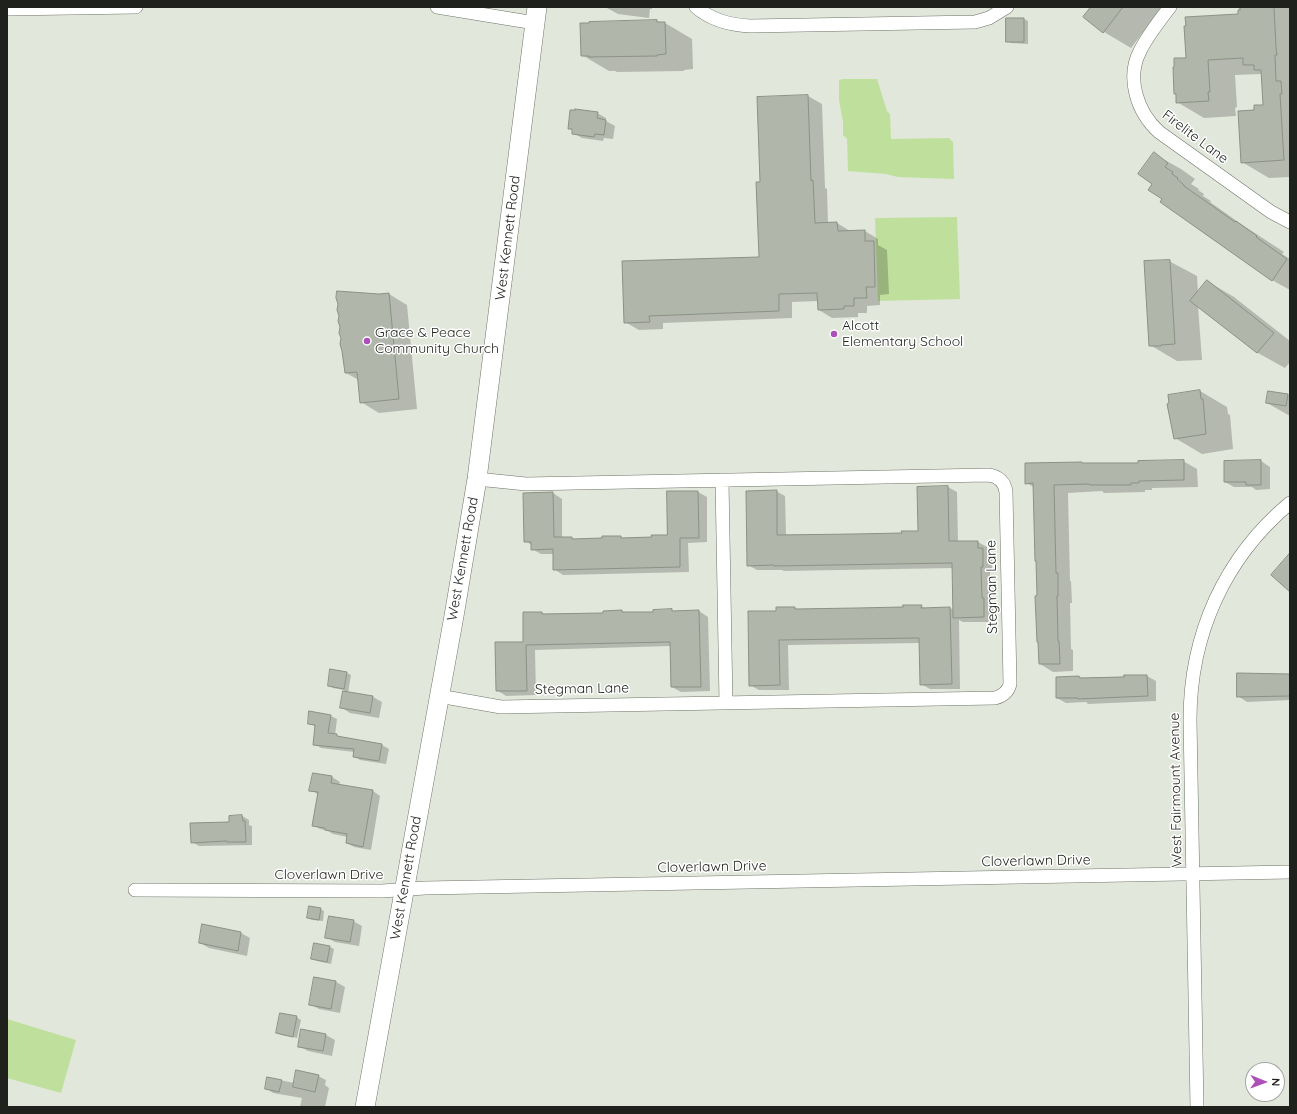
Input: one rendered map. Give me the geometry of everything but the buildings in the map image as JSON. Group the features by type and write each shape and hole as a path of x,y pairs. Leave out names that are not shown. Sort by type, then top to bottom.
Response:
{"street":[{"path":"7,9 136,7"},
{"path":"438,7 536,15"},
{"path":"696,7 706,14 722,21 736,25 750,26 975,22 989,18 1007,7"},
{"name":"Firelite Lane","path":"1170,7 1158,22 1140,51 1136,62 1134,85 1136,97 1144,115 1159,132 1271,212 1290,222"},
{"name":"West Kennett Road","path":"365,1107 477,479 536,15"},
{"name":"Stegman Lane","path":"439,696 501,707 995,698 1004,695 1009,687 1006,492 1005,485 1001,480 994,476 526,484 477,479"},
{"path":"722,480 726,703"},
{"name":"West Fairmount Avenue","path":"1197,1107 1190,703 1192,680 1198,648 1208,617 1231,570 1265,526 1290,503"},
{"name":"Cloverlawn Drive","path":"135,890 382,891 1290,872"}],"green space":[{"path":"877,79 887,111 890,114 891,139 949,138 953,142 954,179 898,177 886,174 848,171 847,139 843,135 843,122 839,100 839,80"},
{"path":"957,217 960,299 878,301 875,218"},
{"path":"7,1019 76,1040 61,1093 7,1078"}],"place":[{"name":"Alcott Elementary School","path":"834,334"},
{"name":"Grace & Peace Community Church","path":"367,341"}]}
